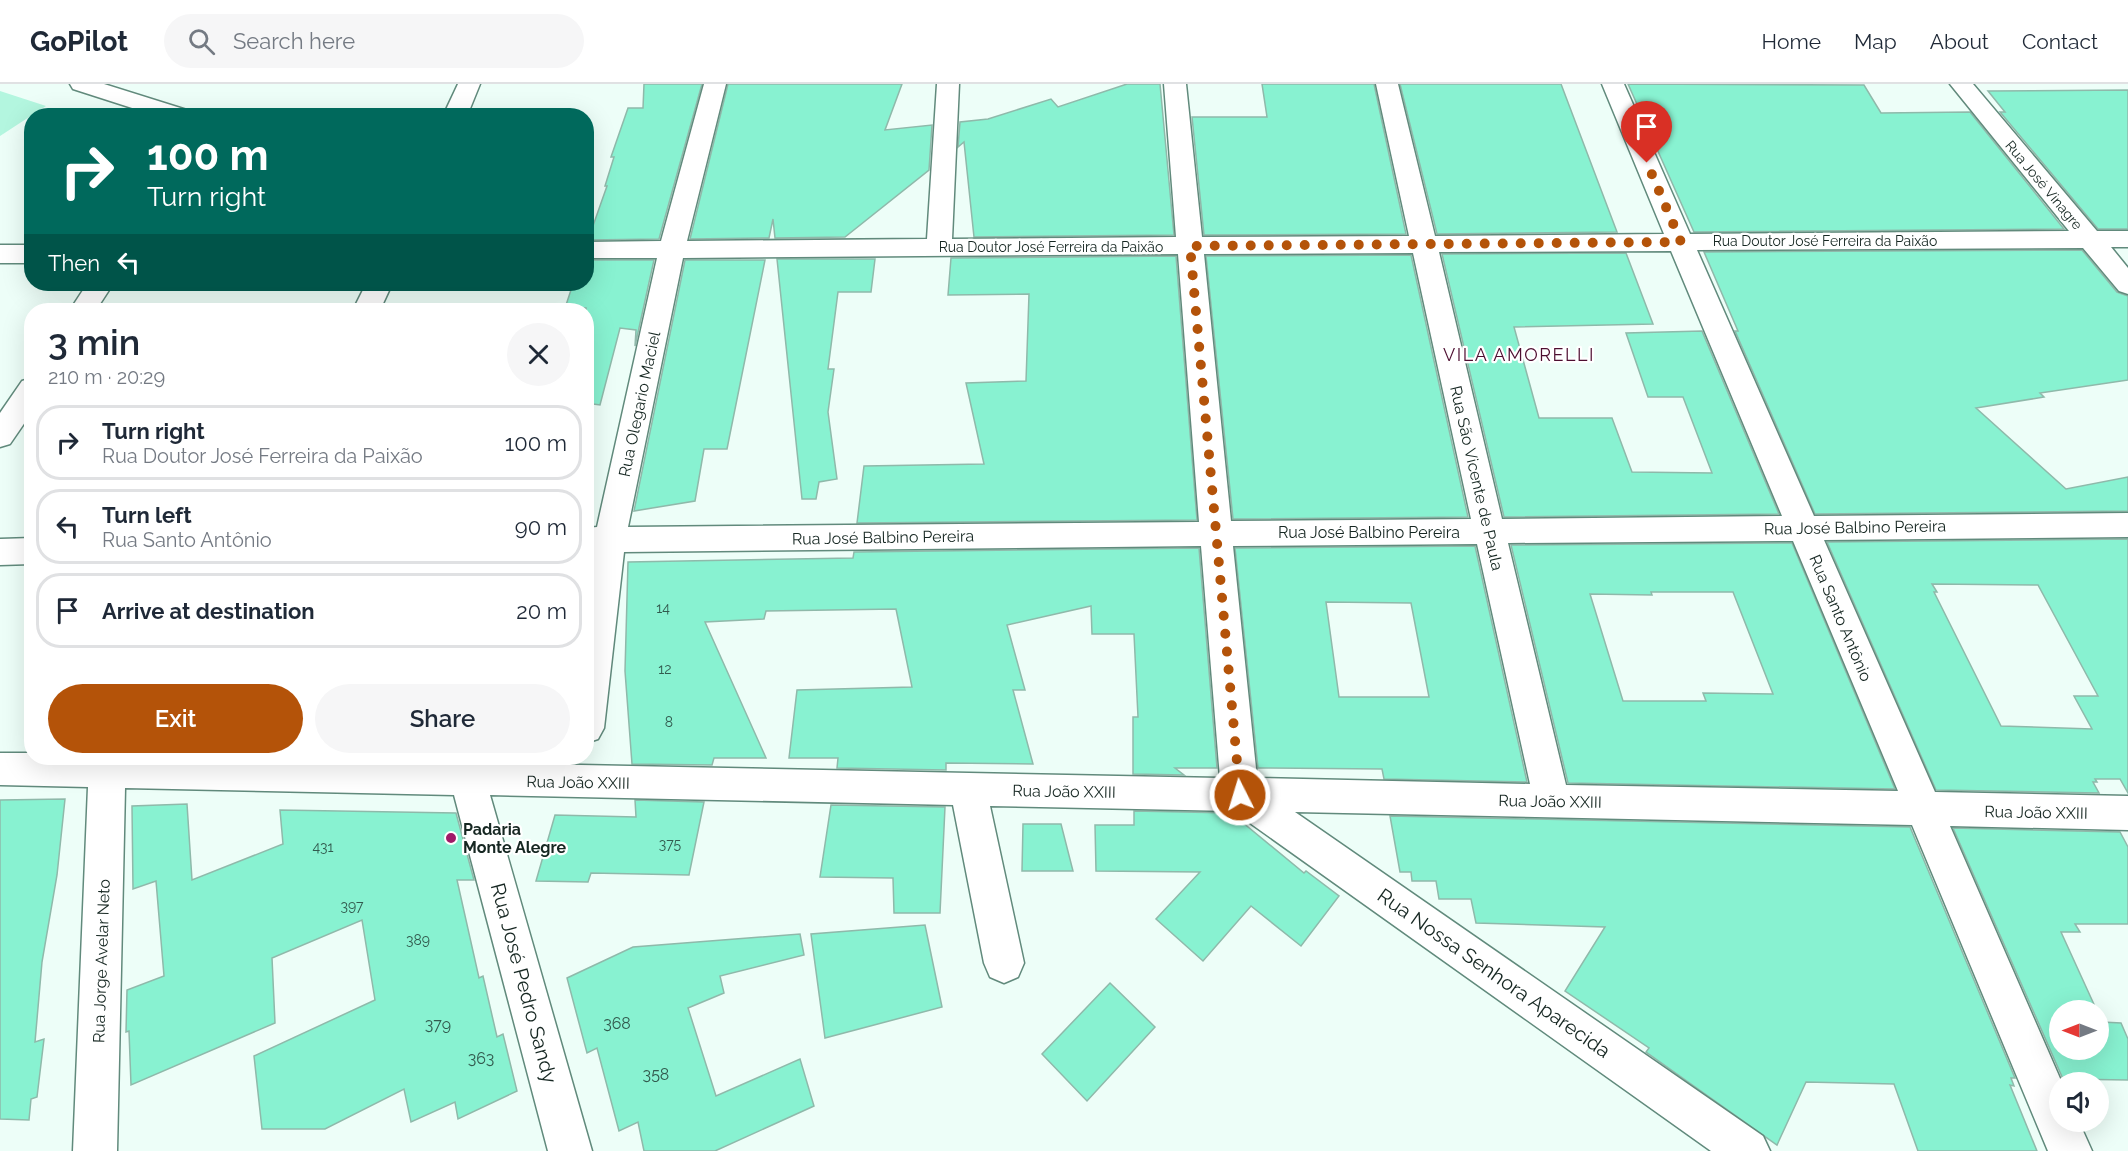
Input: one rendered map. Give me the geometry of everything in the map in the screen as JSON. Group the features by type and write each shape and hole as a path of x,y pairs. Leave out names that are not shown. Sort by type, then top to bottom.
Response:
{"street":[{"path":"81,84 157,108"},
{"path":"458,108 469,84"},
{"name":"Rua Olegario Maciel","path":"594,603 598,540 715,84"},
{"path":"939,247 948,84"},
{"path":"1175,84 1240,795"},
{"name":"Rua São Vicente de Paula","path":"1387,84 1552,802"},
{"name":"Rua Santo Antônio","path":"1613,84 2070,1151"},
{"name":"Rua José Vinagre","path":"1961,84 2128,285"},
{"name":"Rua Doutor José Ferreira da Paixão","path":"594,250 2128,239"},
{"path":"0,254 24,254"},
{"path":"0,436 24,400"},
{"name":"Rua José Balbino Pereira","path":"598,540 2128,525"},
{"path":"0,552 24,552"},
{"name":"Rua João XXIII","path":"0,769 468,780 581,770 968,789 2128,813"},
{"name":"Rua Jorge Avelar Neto","path":"95,1151 107,771"},
{"name":"Rua José Pedro Sandy","path":"468,780 570,1151"},
{"path":"968,789 1004,963"},
{"name":"Rua Nossa Senhora Aparecida","path":"1240,795 1748,1151"}],"green space":[{"path":"0,91 46,106 24,108 24,120 0,136"}],"building":[{"path":"644,84 702,84 659,239 594,240 594,223 607,186 605,186 614,157 611,157 628,108 643,108"},
{"path":"728,84 902,84 885,130 932,125 929,170 845,237 775,238 773,219 769,238 690,239"},
{"path":"1127,84 1160,84 1174,235 974,237 964,142 958,147 960,122 988,119 1051,99 1058,107"},
{"path":"1262,84 1374,84 1406,234 1204,235 1192,117 1267,117"},
{"path":"1400,84 1561,84 1617,232 1437,234"},
{"path":"1628,84 1864,85 1881,113 1970,112 2064,229 1694,232"},
{"path":"2128,90 2128,229 2098,229 2000,112 2005,112 1988,91"},
{"path":"2082,250 2117,292 2128,296 2128,380 2040,393 2044,397 1976,408 2066,489 2128,477 2128,511 1815,514 1735,331 1738,331 1704,252"},
{"path":"1626,253 1653,324 1514,327 1539,418 1612,418 1632,472 1712,473 1683,397 1648,397 1626,333 1702,331 1779,514 1504,517 1442,254"},
{"path":"1411,255 1468,517 1233,519 1206,256"},
{"path":"1176,256 1197,520 857,523 864,466 984,464 966,383 1026,381 1029,294 948,295 951,258"},
{"path":"777,259 875,259 871,292 838,292 828,369 834,369 828,412 837,479 819,482 816,499 802,499"},
{"path":"594,260 654,260 635,346 636,330 620,328 600,405 594,404 594,303 567,303 571,291 594,291"},
{"path":"685,260 765,260 727,449 704,449 695,501 634,511"},
{"path":"2128,539 2128,793 2120,779 2095,779 2097,782 2093,782 2099,793 1936,790 1827,542","holes":["1932,584 2038,585 2098,696 2074,696 2092,729 2001,726"]},
{"path":"1792,543 1895,789 1568,783 1511,545","holes":["1651,592 1733,592 1773,694 1703,693 1706,701 1623,701 1590,594 1652,595"]},
{"path":"1475,546 1527,782 1384,779 1382,769 1258,768 1235,548","holes":["1326,602 1411,603 1429,697 1339,697"]},
{"path":"1199,548 1217,768 1175,768 1184,775 1133,774 1133,717 1138,717 1134,634 1092,634 1091,606 1007,625 1025,690 1013,690 1033,764 946,763 946,770 837,768 838,758 789,758 797,690 912,687 896,609 766,611 764,619 705,622 766,758 714,758 712,765 632,764 625,671 628,562 853,558 854,552"},
{"path":"65,799 57,875 42,962 35,1042 44,1039 37,1097 31,1099 29,1120 0,1119 0,800"},
{"path":"635,800 704,802 689,875 591,873 588,882 536,881 555,815 636,817"},
{"path":"187,804 192,880 283,844 280,810 456,813 474,880 457,880 479,978 483,976 497,1037 503,1034 517,1091 458,1119 455,1102 411,1122 404,1089 325,1129 262,1129 254,1056 375,1000 362,920 272,958 275,1023 131,1085 129,1031 126,1032 127,990 164,976 156,881 133,889 132,806"},
{"path":"831,805 945,807 940,913 894,913 893,878 820,877"},
{"path":"1134,811 1231,813 1304,873 1306,871 1339,896 1301,946 1251,906 1203,961 1156,919 1200,872 1096,871 1095,825 1134,825"},
{"path":"1390,816 1910,827 2015,1078 2011,1078 2014,1086 2010,1085 2037,1151 1918,1151 1894,1084 1806,1082 1777,1145 1646,1052 1649,1048 1565,991 1605,927 1476,923 1471,899 1439,899 1436,881 1412,881 1411,872 1400,872"},
{"path":"1023,824 1061,824 1073,871 1022,871"},
{"path":"1953,828 2120,832 2128,847 2128,924 2075,924 2080,932 2061,932 2092,1000 2049,1000 2049,1047"},
{"path":"925,925 942,1007 825,1038 811,934"},
{"path":"800,934 804,955 720,976 724,993 688,1008 716,1096 800,1059 814,1106 715,1151 644,1151 638,1122 619,1131 597,1048 587,1053 567,978 633,947"},
{"path":"1110,983 1155,1027 1087,1101 1042,1054"},
{"path":"2109,1022 2121,1023 2128,1039 2128,1080 2109,1080 2109,1072 2060,1072 2055,1060 2109,1060"}],"place":[{"name":"Padaria Monte Alegre","path":"451,838"}],"district":[{"name":"VILA AMORELLI","path":"1519,355"}],"route":[{"path":"1240,795 1190,246 1681,242 1647,163"}]}
